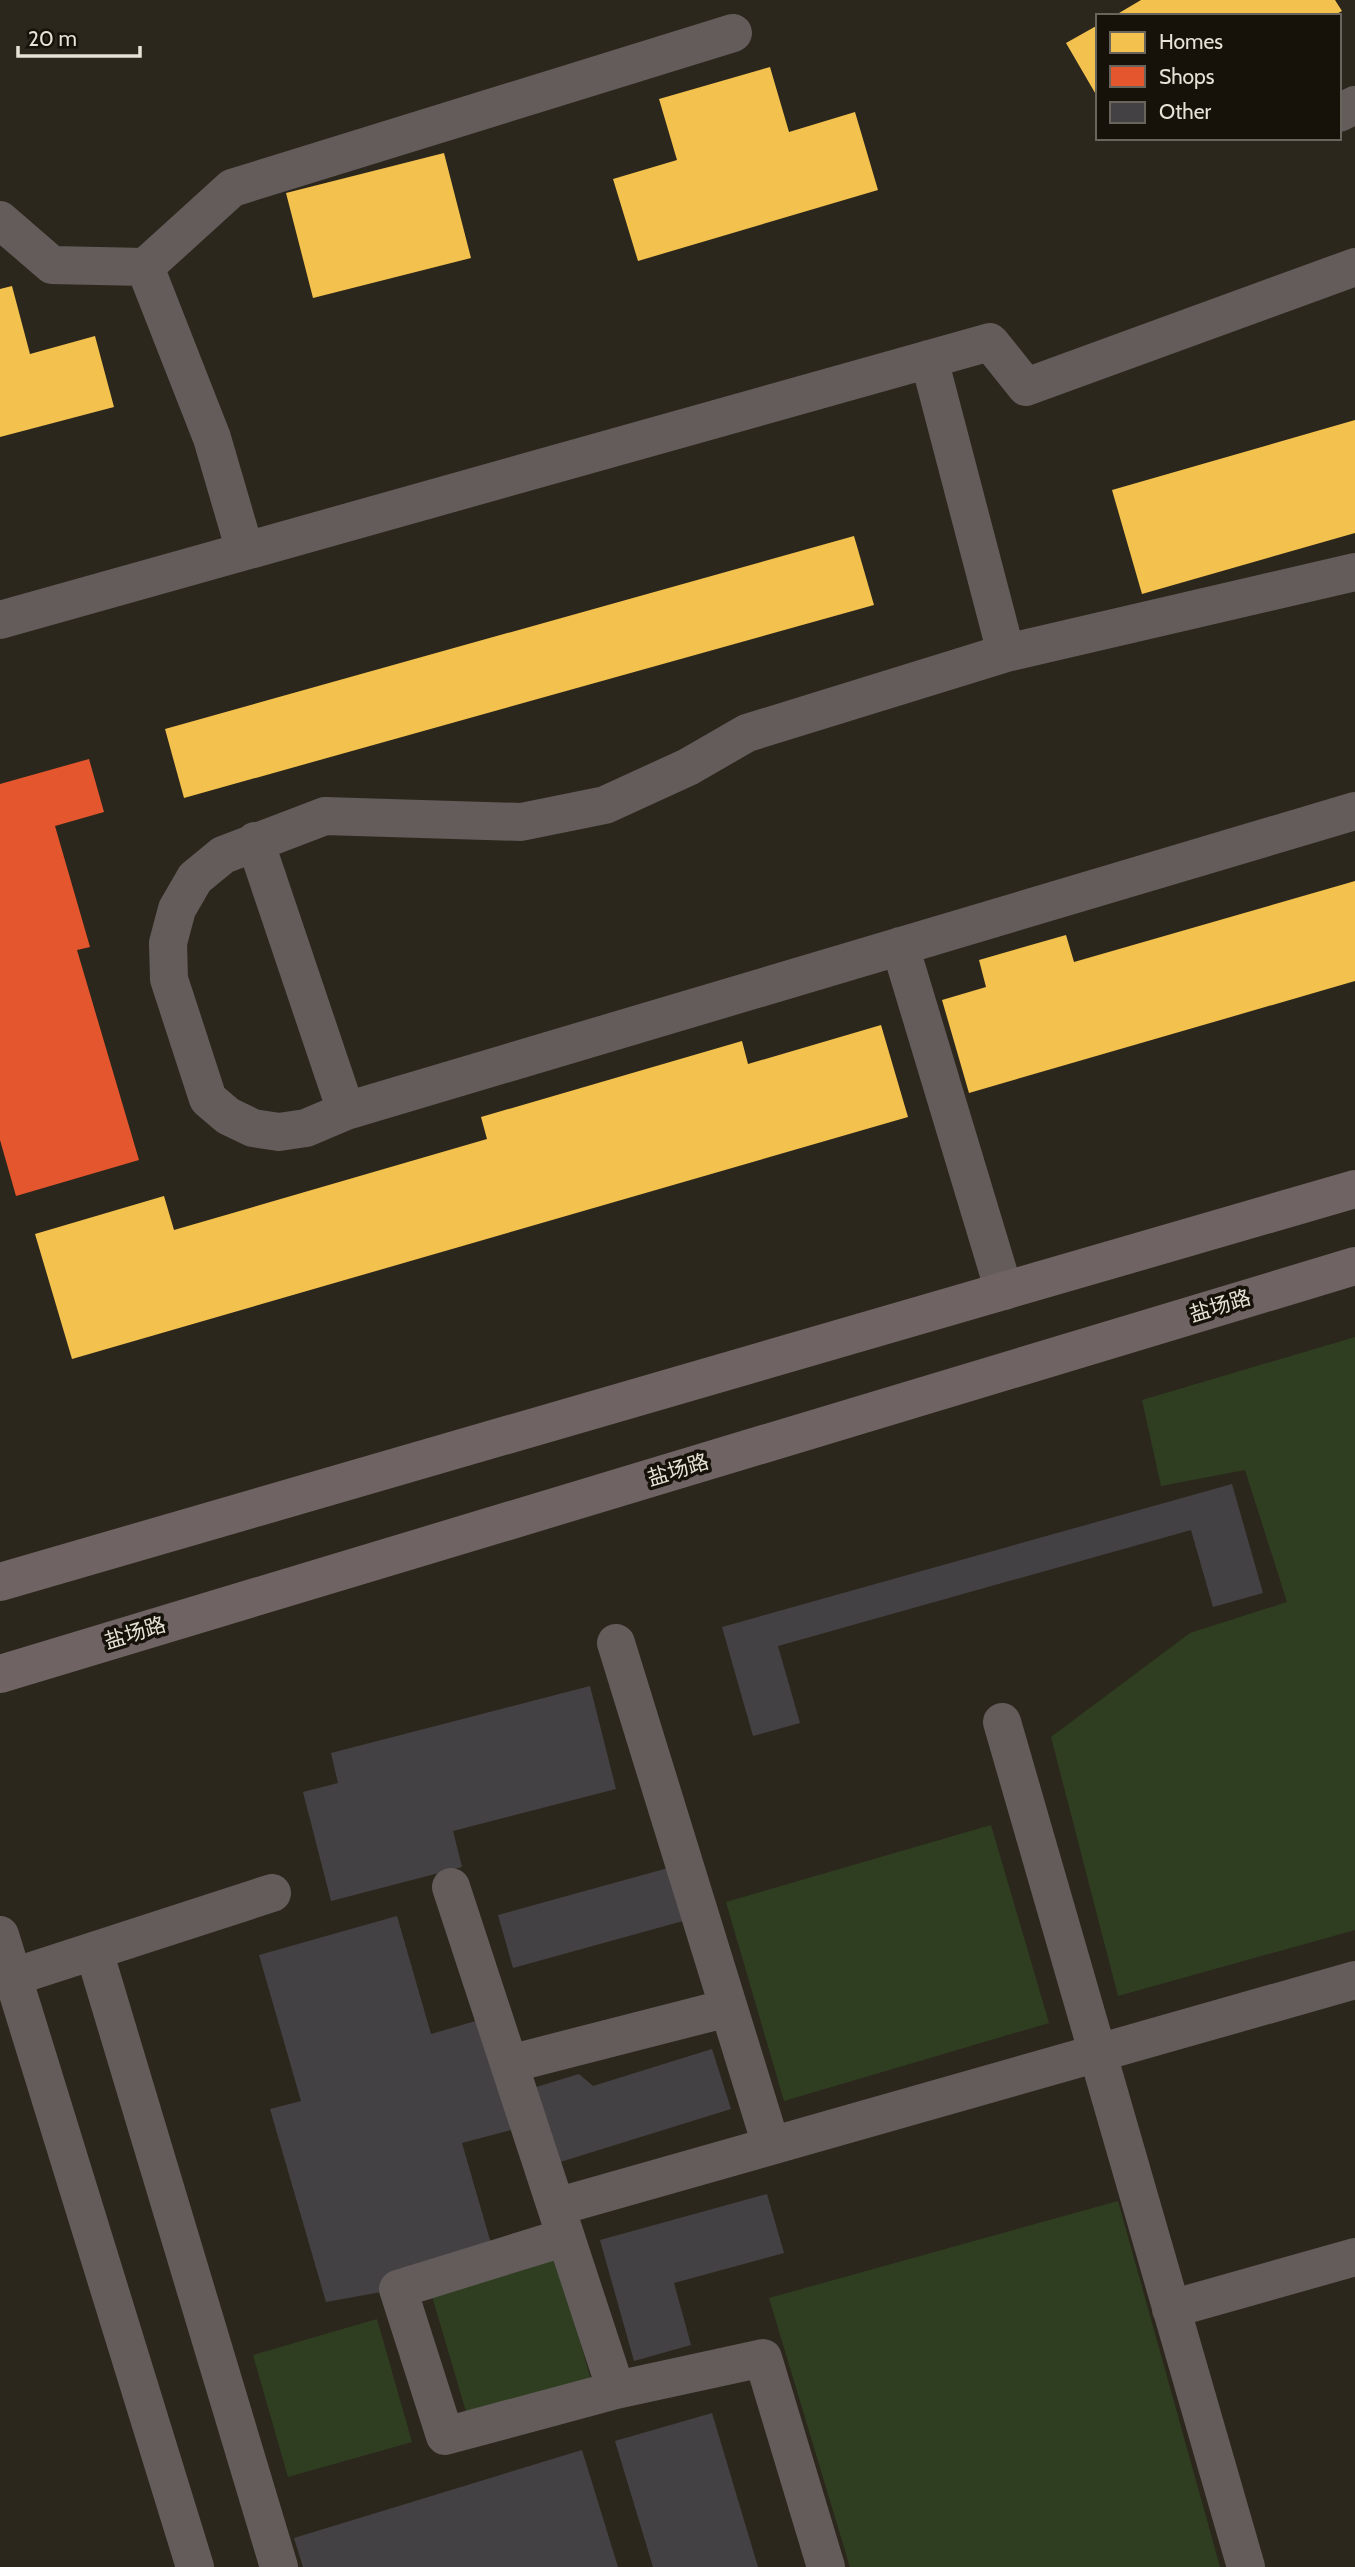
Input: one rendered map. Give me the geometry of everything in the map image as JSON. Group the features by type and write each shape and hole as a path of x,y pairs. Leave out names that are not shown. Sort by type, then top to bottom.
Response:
{"main road":[{"path":"0,1582 1355,1189"},
{"name":"盐场路","path":"0,1674 1355,1266"}],"street":[{"path":"0,220 52,265 145,267 232,188 733,33"},
{"path":"145,267 212,438 245,551"},
{"path":"0,620 990,342 1026,387 1355,267"},
{"path":"929,359 1006,653"},
{"path":"1355,572 1006,653 747,733 688,767 605,805 521,822 325,816 223,855 195,878 177,909 168,943 169,979 208,1099 228,1116 253,1128 279,1132 306,1128 346,1111 1355,811"},
{"path":"256,841 346,1111"},
{"path":"900,946 1004,1291"},
{"path":"616,1643 771,2145"},
{"path":"1002,1722 1246,2567"},
{"path":"450,1887 617,2390"},
{"path":"13,1977 272,1893"},
{"path":"0,1935 195,2567"},
{"path":"94,1951 279,2567"},
{"path":"826,2567 763,2358 617,2390 445,2437 398,2289 561,2222 771,2145 1355,1980"},
{"path":"509,2064 728,2008"},
{"path":"1171,2309 1355,2257"}],"green space":[{"path":"1355,1337 1355,1930 1118,1996 1051,1737 1190,1633 1287,1602 1245,1470 1161,1486 1142,1400"},
{"path":"991,1825 1049,2023 784,2101 726,1902"},
{"path":"1118,2201 1220,2567 850,2567 769,2298"},
{"path":"556,2258 591,2380 467,2415 431,2293"},
{"path":"377,2319 412,2442 288,2477 253,2355"}],"building: Homes":[{"path":"1141,0 1335,0 1342,11 1337,14 1117,14"},
{"path":"1096,26 1096,95 1066,43"},
{"path":"770,67 789,132 855,112 878,190 638,261 613,179 677,160 659,99"},
{"path":"444,153 471,258 313,298 286,193"},
{"path":"12,286 30,354 95,336 114,407 0,437 0,289"},
{"path":"1355,420 1355,533 1142,594 1112,490"},
{"path":"854,536 874,605 184,798 165,729"},
{"path":"1355,881 1355,981 969,1093 942,1000 986,987 979,960 1066,935 1074,962"},
{"path":"881,1025 908,1117 72,1359 35,1234 164,1196 174,1230 487,1139 481,1117 742,1041 748,1064"}],"building: Shops":[{"path":"89,759 104,812 55,826 90,947 77,950 139,1160 16,1196 0,1140 0,784"}],"building: Other":[{"path":"1232,1484 1263,1593 1213,1607 1191,1530 778,1646 800,1723 753,1736 722,1627"},
{"path":"590,1686 616,1789 453,1831 462,1867 331,1901 303,1792 338,1783 331,1753"},
{"path":"668,1868 683,1921 513,1968 498,1915"},
{"path":"397,1916 431,2034 479,2020 511,2130 462,2143 494,2254 398,2289 326,2302 270,2109 301,2101 259,1955"},
{"path":"712,2049 731,2109 557,2163 533,2088 579,2074 593,2086"},
{"path":"767,2194 784,2253 674,2283 691,2345 634,2361 600,2240"},
{"path":"712,2413 758,2567 653,2567 615,2441"},
{"path":"582,2450 618,2567 303,2567 294,2538"}]}
